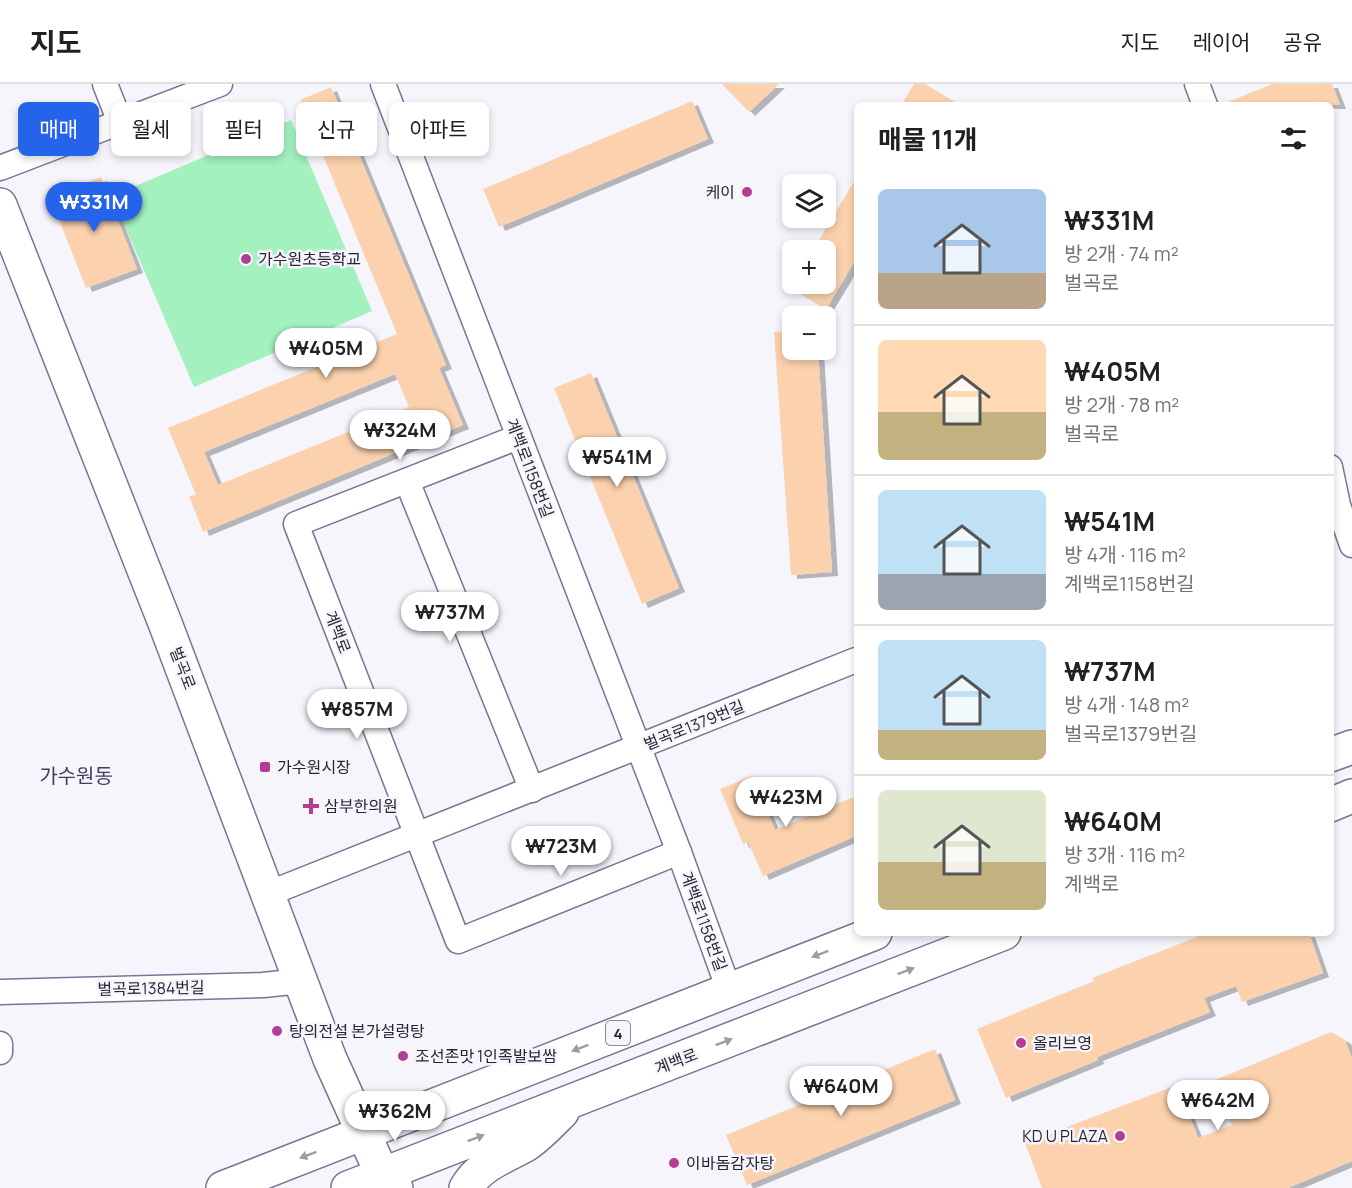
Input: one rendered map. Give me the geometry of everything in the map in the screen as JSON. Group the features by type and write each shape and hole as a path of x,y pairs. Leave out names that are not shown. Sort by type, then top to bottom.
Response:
{"main road":[{"name":"벌곡로","path":"0,205 53,334 362,1133 387,1183"},
{"path":"1334,754 1352,747"},
{"path":"1334,803 1352,796"},
{"name":"4","path":"223,1188 867,936"},
{"name":"계백로","path":"348,1188 387,1183 572,1101 996,936"},
{"path":"466,1188 471,1180 492,1161 528,1143 572,1101"}],"street":[{"path":"105,84 112,102"},
{"path":"174,102 220,84"},
{"name":"계백로1158번길","path":"383,84 639,747 729,990"},
{"path":"1197,84 1204,102"},
{"path":"0,168 111,126"},
{"path":"518,437 407,481 532,790"},
{"path":"1336,470 1338,505 1352,545"},
{"name":"계백로","path":"407,481 296,524 458,941"},
{"name":"벌곡로1379번길","path":"270,893 854,661"},
{"name":"계백로1158번길","path":"458,941 679,852"},
{"name":"벌곡로1384번길","path":"0,992 263,986 302,981"},
{"path":"0,1044 0,1052"}],"green space":[{"path":"291,120 296,132 296,156 306,156 372,311 194,387 112,196 206,156 284,156 284,123"}],"building":[{"path":"722,84 779,84 749,112"},
{"path":"914,84 925,84 955,102 903,102"},
{"path":"1272,84 1332,84 1340,105 1334,105 1334,102 1228,102"},
{"path":"331,87 337,102 301,102 300,100"},
{"path":"692,101 708,139 499,227 483,189"},
{"path":"323,156 360,156 446,365 439,368 463,425 203,532 189,496 196,495 168,428 397,334","holes":["395,374 409,407 218,485 204,452"]},
{"path":"101,177 137,269 86,288 50,197"},
{"path":"854,181 854,262 836,293 836,240 819,240 826,228 836,228 836,211"},
{"path":"801,294 835,294 828,306 822,306"},
{"path":"774,332 782,332 782,360 819,360 832,572 791,575"},
{"path":"591,373 679,588 642,604 554,388"},
{"path":"752,776 775,830 854,797 854,837 763,876 748,842 743,844 720,789"},
{"path":"1310,936 1323,973 1242,1002 1236,986 1204,998 1210,1012 1097,1057 1098,1060 1006,1098 977,1029 1094,981 1092,978 1197,937"},
{"path":"1331,1032 1345,1040 1352,1058 1352,1161 1288,1188 1042,1188 1025,1143 1177,1085 1198,1138 1232,1125 1213,1081"},
{"path":"935,1049 955,1100 747,1185 726,1135"}],"place":[{"name":"케이","path":"747,192"},
{"name":"가수원초등학교","path":"246,259"},
{"name":"가수원시장","path":"265,767"},
{"name":"삼부한의원","path":"311,806"},
{"name":"탕의전설 본가설렁탕","path":"277,1031"},
{"name":"올리브영","path":"1021,1043"},
{"name":"조선존맛 1인족발보쌈","path":"403,1056"},
{"name":"KD U PLAZA","path":"1120,1136"},
{"name":"이바돔감자탕","path":"674,1163"}],"district":[{"name":"가수원동","path":"76,775"}]}
